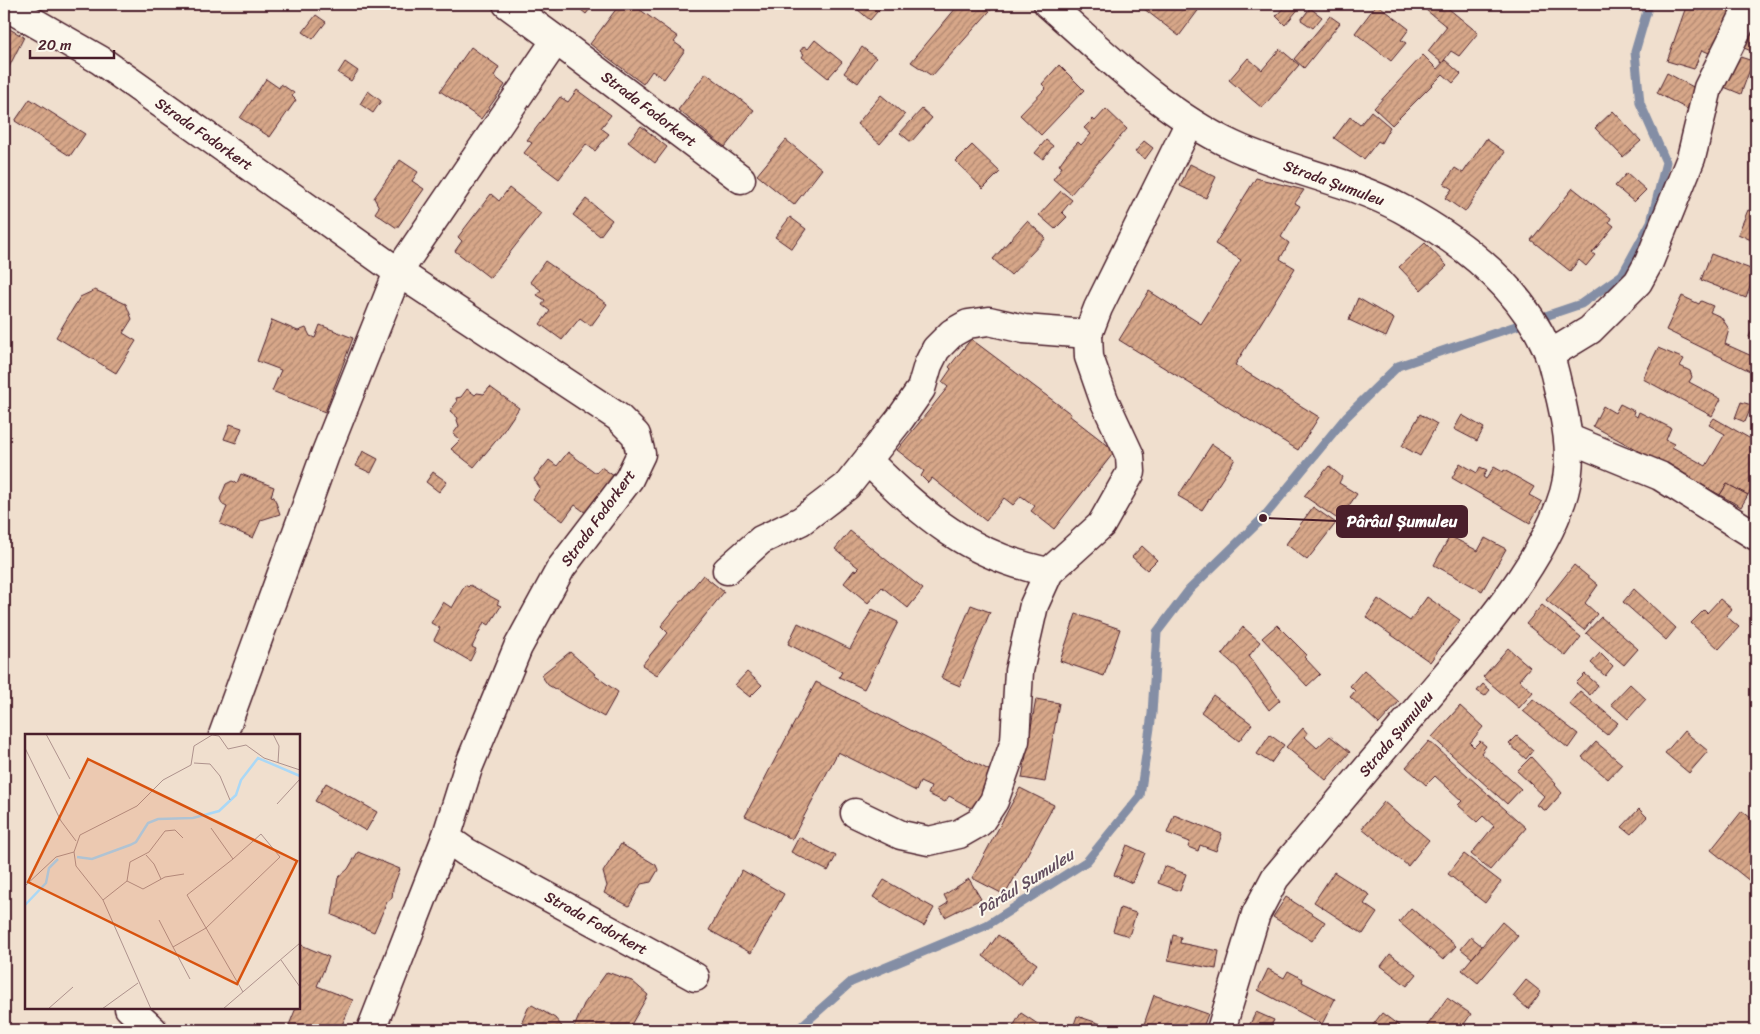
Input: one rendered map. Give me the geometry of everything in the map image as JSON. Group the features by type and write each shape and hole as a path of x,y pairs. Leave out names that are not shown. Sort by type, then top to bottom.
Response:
{"street":[{"name":"Strada Fodorkert","path":"507,4 741,179"},
{"name":"Strada Șumuleu","path":"1048,4 1139,83 1190,122 1232,145 1362,191 1402,209 1490,269 1523,304 1545,344 1570,439 1565,490 1552,526 1489,623 1275,878 1256,914 1221,1030"},
{"path":"1545,344 1590,330 1638,282 1691,158 1708,88 1750,4"},
{"name":"Strada Fodorkert","path":"4,5 100,60 398,272 618,417 636,435 641,454 629,479 561,568 518,647 468,768 446,838 371,1030"},
{"path":"224,734 325,455 398,272 556,40"},
{"path":"855,813 901,835 929,841 959,834 980,822 994,801 1015,741 1018,671 1034,605 1049,572 1101,525 1131,472 1130,456 1104,400 1089,357 1088,334 1098,308 1190,122"},
{"path":"727,570 761,540 801,521 847,486 868,461 921,389 932,357 952,333 968,324 989,320 1024,329 1088,334"},
{"path":"1570,439 1660,476 1756,536"},
{"path":"868,461 910,502 964,542 1016,566 1049,572"},
{"name":"Strada Fodorkert","path":"446,838 466,852 695,977"},
{"path":"130,1009 153,1030"}],"building":[{"path":"574,4 594,4 586,14"},
{"path":"620,4 632,4 678,37 674,42 685,50 664,79 652,71 643,84 590,44"},
{"path":"851,4 884,4 870,20"},
{"path":"951,4 996,4 932,76 911,62 956,8"},
{"path":"1203,4 1179,36 1139,5"},
{"path":"1287,4 1299,4 1301,6 1285,25 1276,16"},
{"path":"1377,4 1409,29 1401,40 1406,43 1391,61 1355,33"},
{"path":"1431,4 1443,4 1478,33 1459,56 1451,51 1442,63 1428,51 1447,27 1426,10"},
{"path":"1687,4 1733,4 1714,55 1702,50 1694,69 1667,61"},
{"path":"1310,8 1322,17 1313,28 1301,20"},
{"path":"316,15 326,22 313,39 303,32"},
{"path":"1330,16 1340,23 1304,68 1294,59"},
{"path":"4,26 24,37 5,75 4,75"},
{"path":"1756,26 1756,53 1744,48"},
{"path":"815,40 842,62 828,78 802,57 804,54 800,51 804,46 808,49"},
{"path":"471,47 499,67 494,76 505,85 481,119 440,91"},
{"path":"862,47 876,58 858,83 844,73"},
{"path":"1280,49 1299,65 1262,108 1229,80 1248,58 1262,70"},
{"path":"1423,55 1437,69 1445,60 1461,74 1453,83 1443,74 1392,125 1374,108"},
{"path":"1737,56 1753,61 1741,94 1724,87"},
{"path":"345,62 358,71 351,81 338,73"},
{"path":"1059,65 1084,90 1041,135 1020,115 1046,88 1042,84"},
{"path":"706,73 754,110 725,147 678,110"},
{"path":"1667,73 1697,89 1687,109 1657,93"},
{"path":"266,79 279,88 281,84 294,93 292,96 296,100 270,137 240,118"},
{"path":"577,90 611,115 601,128 609,134 595,151 586,144 559,179 524,153 532,143 527,140 560,97 568,102"},
{"path":"368,91 381,101 373,113 360,104"},
{"path":"881,95 905,115 880,144 857,124"},
{"path":"30,99 85,134 70,156 15,121"},
{"path":"922,109 932,118 911,142 900,133"},
{"path":"1106,109 1127,129 1071,194 1053,179 1062,167 1059,165 1066,155 1078,142 1081,145 1091,134 1084,128 1093,119 1095,121"},
{"path":"1371,111 1390,127 1381,143 1378,141 1364,159 1334,138 1350,117 1360,125"},
{"path":"1613,111 1641,141 1623,157 1595,128"},
{"path":"641,126 667,147 655,163 628,142"},
{"path":"1486,139 1505,152 1465,212 1445,198 1452,189 1444,184 1455,168 1463,173"},
{"path":"786,140 822,169 794,205 757,175"},
{"path":"1046,140 1053,146 1043,159 1035,153"},
{"path":"1144,141 1153,148 1145,159 1135,152"},
{"path":"972,145 1000,172 983,189 956,161"},
{"path":"400,160 418,172 412,181 424,189 397,228 375,213 379,207 374,198"},
{"path":"1190,164 1216,177 1206,198 1180,186"},
{"path":"1627,173 1646,190 1634,202 1615,186"},
{"path":"1256,178 1304,190 1295,203 1300,206 1281,237 1289,243 1280,259 1295,268 1235,365 1319,417 1298,450 1119,340 1149,291 1201,324 1241,260 1215,244"},
{"path":"509,188 541,213 490,278 455,251 462,241 458,237 491,194 499,201"},
{"path":"1573,188 1611,218 1609,222 1614,226 1592,253 1595,255 1586,266 1579,260 1570,271 1531,240"},
{"path":"1061,191 1072,200 1062,212 1067,217 1055,229 1039,215"},
{"path":"586,199 612,220 600,236 573,215"},
{"path":"1748,210 1756,213 1756,228 1751,240 1738,234"},
{"path":"790,217 806,229 792,249 775,237"},
{"path":"1027,221 1046,238 1011,275 993,259"},
{"path":"1425,243 1447,266 1421,290 1399,267"},
{"path":"1711,254 1756,271 1746,298 1701,280"},
{"path":"545,261 607,304 591,326 580,318 562,340 540,324 550,311 542,305 545,300 537,295 541,290 530,282"},
{"path":"95,290 126,304 132,319 123,333 136,341 116,373 56,337 80,297"},
{"path":"1682,296 1699,304 1701,301 1713,306 1710,312 1721,317 1729,329 1725,344 1754,357 1756,352 1756,374 1666,330"},
{"path":"1358,298 1394,319 1386,337 1349,320"},
{"path":"272,320 298,331 306,328 310,336 315,338 320,325 353,338 325,412 272,391 281,370 257,361"},
{"path":"1756,321 1756,341 1749,337"},
{"path":"971,339 1071,414 1070,416 1115,451 1054,529 1031,511 1035,506 1021,496 1013,505 1004,498 986,521 932,478 928,483 921,476 924,471 897,450 948,387 942,382 951,369 949,367"},
{"path":"1658,348 1684,359 1680,366 1690,371 1692,377 1689,382 1721,399 1712,416 1643,379"},
{"path":"490,387 519,408 500,436 474,467 451,449 460,440 453,434 459,426 458,418 450,411 457,402 456,398 461,397 467,389 475,395 477,393 484,394"},
{"path":"1741,402 1752,405 1745,422 1735,418"},
{"path":"1620,404 1634,411 1633,414 1637,417 1639,412 1671,428 1666,440 1674,444 1672,447 1706,466 1725,434 1709,425 1714,418 1756,442 1756,481 1748,495 1727,484 1720,495 1593,426 1603,406 1615,413"},
{"path":"1420,414 1437,424 1420,456 1402,446"},
{"path":"1462,415 1484,428 1477,441 1454,429"},
{"path":"230,424 242,428 236,443 224,439"},
{"path":"1212,444 1235,459 1202,510 1178,496"},
{"path":"363,451 378,459 371,473 356,466"},
{"path":"568,452 596,473 601,467 614,476 586,513 575,505 563,521 533,499 540,488 534,479 549,460 557,466"},
{"path":"1460,463 1477,473 1480,467 1487,470 1483,477 1486,479 1494,467 1503,472 1504,470 1534,487 1529,495 1542,502 1530,523 1452,478"},
{"path":"1329,466 1342,477 1339,483 1357,494 1339,520 1304,496"},
{"path":"433,472 447,482 439,492 426,482"},
{"path":"241,474 274,487 271,496 274,497 280,514 261,520 253,538 220,524 227,507 223,505 220,499 226,484 232,481 237,483"},
{"path":"1727,484 1748,495 1741,507 1720,495"},
{"path":"1313,507 1336,523 1307,560 1286,544"},
{"path":"850,531 923,589 908,608 882,587 868,603 844,583 854,570 856,571 859,568 835,549"},
{"path":"1450,536 1478,551 1485,538 1506,549 1482,591 1434,565"},
{"path":"1142,546 1157,560 1147,570 1132,557"},
{"path":"1574,565 1598,585 1585,603 1597,614 1584,630 1546,600"},
{"path":"703,575 724,592 657,675 642,665 668,633 661,626"},
{"path":"465,585 468,587 470,585 499,601 497,604 501,606 489,625 484,622 472,647 476,649 470,661 434,640 440,628 431,623 443,602 452,608"},
{"path":"1634,589 1676,628 1666,640 1623,602"},
{"path":"1427,597 1460,620 1430,662 1366,617 1378,599 1410,621"},
{"path":"1720,599 1732,609 1726,616 1739,627 1719,649 1691,623 1704,610 1707,613"},
{"path":"971,605 990,612 960,686 941,678"},
{"path":"1542,605 1581,637 1566,656 1526,624"},
{"path":"872,609 898,622 864,689 839,677 842,672 788,644 798,623 850,649"},
{"path":"1076,614 1120,629 1104,676 1060,661"},
{"path":"1601,617 1638,649 1624,665 1586,633"},
{"path":"1277,625 1307,655 1304,657 1320,674 1307,686 1262,638"},
{"path":"1243,627 1260,642 1249,656 1280,700 1269,710 1238,668 1222,654"},
{"path":"1508,648 1530,667 1519,680 1533,692 1519,708 1483,677"},
{"path":"570,652 594,675 618,692 604,717 548,685 541,675"},
{"path":"1600,653 1613,666 1605,676 1591,663"},
{"path":"1364,670 1399,702 1379,724 1350,697 1355,691 1350,686"},
{"path":"747,672 762,685 750,697 735,685"},
{"path":"1585,674 1598,685 1590,695 1576,683"},
{"path":"816,682 993,772 973,809 949,796 945,802 928,794 931,787 920,782 916,791 838,752 792,839 745,816"},
{"path":"1483,684 1490,690 1485,696 1477,691"},
{"path":"1630,684 1646,699 1628,719 1611,704"},
{"path":"1580,691 1618,723 1607,735 1569,704"},
{"path":"1213,695 1252,724 1239,741 1201,712"},
{"path":"1036,699 1059,703 1045,782 1022,778"},
{"path":"1533,699 1578,734 1568,748 1523,711"},
{"path":"1460,706 1483,727 1470,743 1474,747 1480,741 1486,746 1481,753 1521,789 1507,804 1432,737"},
{"path":"1303,728 1308,734 1305,737 1317,748 1330,736 1350,752 1326,780 1286,747"},
{"path":"1684,731 1708,751 1689,773 1665,753"},
{"path":"1270,735 1284,745 1271,763 1257,754"},
{"path":"1517,736 1533,750 1526,759 1509,744"},
{"path":"1429,741 1526,828 1490,870 1471,854 1494,826 1483,816 1477,822 1458,805 1462,801 1435,776 1426,785 1406,767"},
{"path":"1596,742 1622,764 1608,779 1582,757"},
{"path":"1531,757 1562,793 1546,811 1537,805 1544,796 1517,771"},
{"path":"326,783 377,812 366,831 315,801"},
{"path":"1020,788 1054,805 1005,895 972,878"},
{"path":"1384,802 1429,840 1408,866 1362,828"},
{"path":"1639,809 1647,817 1631,834 1622,827"},
{"path":"1742,811 1756,822 1756,886 1711,850"},
{"path":"1174,815 1222,834 1216,851 1200,845 1198,851 1188,847 1190,842 1167,833"},
{"path":"799,837 836,856 828,871 791,852"},
{"path":"621,844 656,865 658,870 651,882 641,884 629,906 604,893 607,886 603,872"},
{"path":"1127,845 1145,853 1132,883 1114,875"},
{"path":"358,852 400,869 393,888 392,898 387,902 374,932 332,915 338,878 348,869"},
{"path":"1464,854 1501,882 1485,903 1448,874"},
{"path":"1164,866 1186,874 1180,891 1158,883"},
{"path":"742,870 784,894 751,953 709,930"},
{"path":"1334,872 1370,895 1364,904 1377,913 1363,934 1314,902"},
{"path":"969,879 981,899 945,917 940,908 948,903 944,895"},
{"path":"884,880 934,908 924,926 873,897"},
{"path":"1286,897 1325,922 1312,941 1273,917"},
{"path":"1120,908 1136,913 1129,936 1113,931"},
{"path":"1411,908 1456,946 1443,960 1399,922"},
{"path":"1502,922 1518,936 1478,983 1462,970"},
{"path":"998,935 1037,964 1021,985 983,956"},
{"path":"1173,935 1181,937 1180,943 1219,951 1216,969 1168,960"},
{"path":"1471,937 1482,946 1472,958 1461,949"},
{"path":"300,944 329,957 317,986 353,1000 340,1030 287,1030 296,1009 300,1009"},
{"path":"1390,954 1417,974 1407,986 1381,966"},
{"path":"1268,969 1284,978 1288,971 1303,979 1302,982 1335,999 1322,1024 1258,990"},
{"path":"607,972 632,981 648,995 628,1030 573,1030 584,1004"},
{"path":"1526,980 1541,992 1528,1009 1513,996"},
{"path":"1154,995 1208,1014 1202,1030 1142,1030"},
{"path":"1447,998 1471,1014 1460,1030 1424,1030"},
{"path":"532,1005 555,1018 563,1030 533,1030 521,1024 529,1006"},
{"path":"1256,1012 1274,1020 1271,1026 1279,1030 1247,1030"},
{"path":"1021,1013 1047,1030 1011,1030"},
{"path":"1382,1013 1405,1030 1369,1030"},
{"path":"1077,1016 1104,1025 1103,1030 1072,1030"}],"waterway":[{"name":"Pârâul Șumuleu","path":"797,1030 851,982 987,925 1087,861 1140,796 1152,714 1157,632 1189,590 1263,518 1346,417 1398,366 1581,304 1622,275 1651,222 1666,162 1640,103 1635,52 1649,4"}],"place":[{"name":"Pârâul Șumuleu","path":"1263,518"}]}
